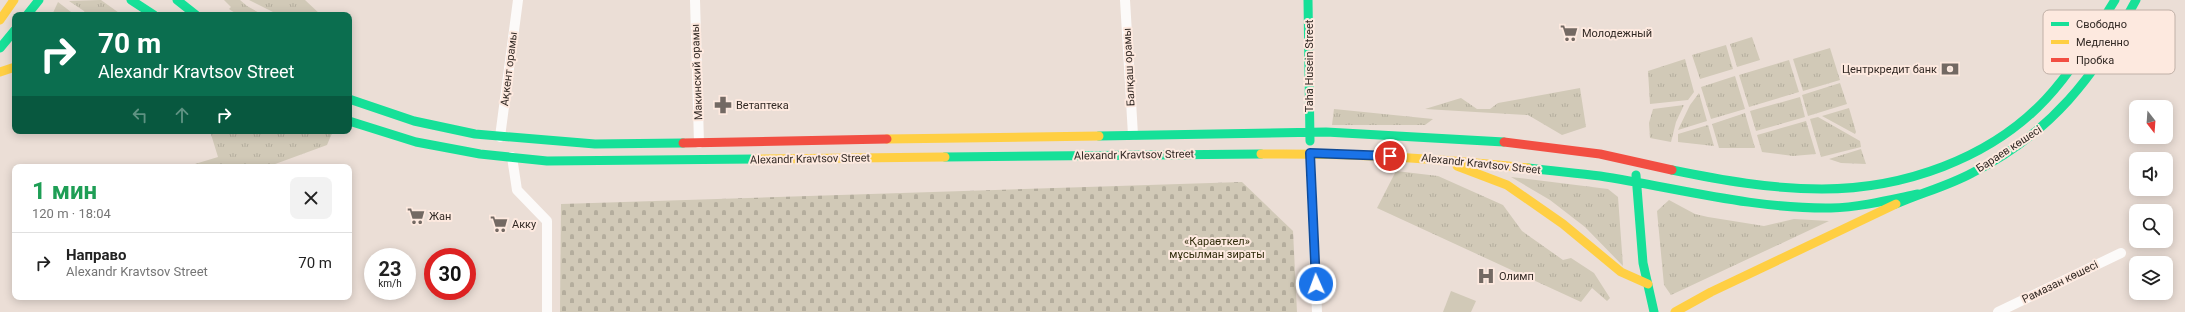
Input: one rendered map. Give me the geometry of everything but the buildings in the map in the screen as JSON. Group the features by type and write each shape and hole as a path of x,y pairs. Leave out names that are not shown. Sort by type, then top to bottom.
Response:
{"main road":[{"path":"0,20 14,0"},
{"path":"29,12 39,0"},
{"path":"131,0 149,12"},
{"path":"177,0 192,12"},
{"name":"Taha Husein Street","path":"1308,0 1310,153"},
{"name":"Бараев көшесі","path":"2109,10 2115,0"},
{"name":"Бараев көшесі","path":"2131,10 2136,0"},
{"path":"0,48 12,34"},
{"path":"0,72 12,68"},
{"name":"Бараев көшесі","path":"1912,177 1962,158 1999,138 2044,101 2066,74"},
{"name":"Бараев көшесі","path":"1918,194 1952,182 1989,164 2042,128 2056,115 2091,74"},
{"name":"Alexandr Kravtsov Street","path":"352,100 414,121 475,134 595,144 700,144 1309,132 1433,137 1602,154 1635,162 1789,188 1829,189 1866,186 1912,177"},
{"name":"Alexandr Kravtsov Street","path":"352,122 416,142 480,154 547,161 1310,153 1438,158 1600,176 1746,202 1789,207 1832,208 1868,205 1918,194"},
{"path":"1438,158 1507,185 1563,224 1621,272 1648,284"},
{"path":"1635,162 1640,231 1654,312"},
{"path":"1675,312 1711,292 1918,194"}],"street":[{"name":"Ақкент орамы","path":"500,137 518,0"},
{"name":"Макинский орамы","path":"695,0 700,144"},
{"name":"Балқаш орамы","path":"1126,0 1133,135"},
{"path":"1310,153 1317,312"},
{"path":"512,157 517,190 547,221 547,312"},
{"name":"Рамазан көшесі","path":"1998,312 2121,253"}],"green space":[{"path":"101,0 118,12 84,12 69,1"},
{"path":"224,0 240,0 258,12 234,12 229,9 231,7"},
{"path":"249,0 305,0 318,12 273,12"},
{"path":"58,2 71,12 53,12"},
{"path":"1752,37 1760,60 1737,67 1730,44"},
{"path":"1726,45 1733,69 1700,79 1692,55"},
{"path":"1830,48 1840,80 1803,91 1793,59"},
{"path":"1685,59 1694,92 1688,100 1650,104 1648,71"},
{"path":"1789,60 1799,92 1749,107 1739,75"},
{"path":"1735,76 1745,109 1711,119 1701,87"},
{"path":"1840,83 1847,104 1808,116 1802,95"},
{"path":"1580,88 1586,127 1562,135 1528,115 1425,109 1461,98 1477,109 1490,109 1498,103"},
{"path":"1699,93 1707,121 1678,130 1690,105"},
{"path":"1800,97 1805,117 1756,131 1750,111"},
{"path":"1684,105 1676,122 1671,142 1650,138 1649,123 1653,109"},
{"path":"1849,108 1856,132 1855,134 1822,116"},
{"path":"1334,109 1433,119 1425,125 1332,125"},
{"path":"1745,113 1755,148 1719,148 1712,124"},
{"path":"1818,117 1860,141 1861,147 1821,157 1810,119"},
{"path":"1806,121 1816,154 1793,156 1762,152 1757,135"},
{"path":"1708,125 1714,146 1678,142 1678,134"},
{"path":"211,134 332,134 327,145 275,164 195,164 218,157"},
{"path":"1861,149 1866,164 1841,163 1829,159"},
{"path":"1396,171 1438,176 1503,205 1522,231 1563,260 1571,258 1594,273 1610,298 1607,301 1592,288 1581,302 1377,208"},
{"path":"1511,177 1608,189 1618,197 1623,266 1585,227 1550,200"},
{"name":"«Қараөткел» мұсылман зираты","path":"1242,182 1293,231 1297,312 560,312 561,204"},
{"path":"1669,200 1695,214 1764,226 1794,219 1829,221 1671,295 1664,285 1657,211"},
{"path":"1451,291 1476,301 1471,312 1443,312"}],"traffic: fast":[{"path":"29,12 39,0"},
{"path":"131,0 149,12"},
{"path":"177,0 192,12"},
{"path":"1308,0 1310,141"},
{"path":"2109,10 2115,0"},
{"path":"2130,10 2136,0"},
{"path":"0,48 12,34"},
{"path":"1672,170 1746,183 1803,189 1853,188 1914,176 1972,154 1999,138 2024,120 2046,99 2066,74"},
{"path":"1896,204 1954,182 2000,157 2025,140 2048,121 2090,74"},
{"path":"352,100 414,121 475,134 595,144 683,143"},
{"path":"352,122 416,142 480,154 547,161 755,159"},
{"path":"1099,136 1326,132 1504,142"},
{"path":"945,157 1261,154"},
{"path":"1528,168 1600,176 1715,197 1773,205 1802,207 1831,208 1853,206 1918,194"},
{"path":"1636,175 1643,263 1654,312"}],"traffic: slow":[{"path":"0,20 14,0"},
{"path":"0,72 12,68"},
{"path":"887,139 1099,136"},
{"path":"1261,154 1328,154 1395,157 1461,161 1528,168"},
{"path":"755,159 945,157"},
{"path":"1457,166 1507,185 1563,224 1621,272 1648,284"},
{"path":"1675,312 1711,292 1896,204"}],"traffic: jam":[{"path":"683,143 887,139"},
{"path":"1504,142 1600,154 1672,170"}],"place":[{"name":"Молодежный","path":"1569,33"},
{"name":"Центркредит банк","path":"1950,69"},
{"name":"Ветаптека","path":"723,105"},
{"name":"Жан","path":"416,216"},
{"name":"Акку","path":"499,224"},
{"name":"Олимп","path":"1486,276"}],"route":[{"path":"1316,284 1310,153 1390,156"}]}
